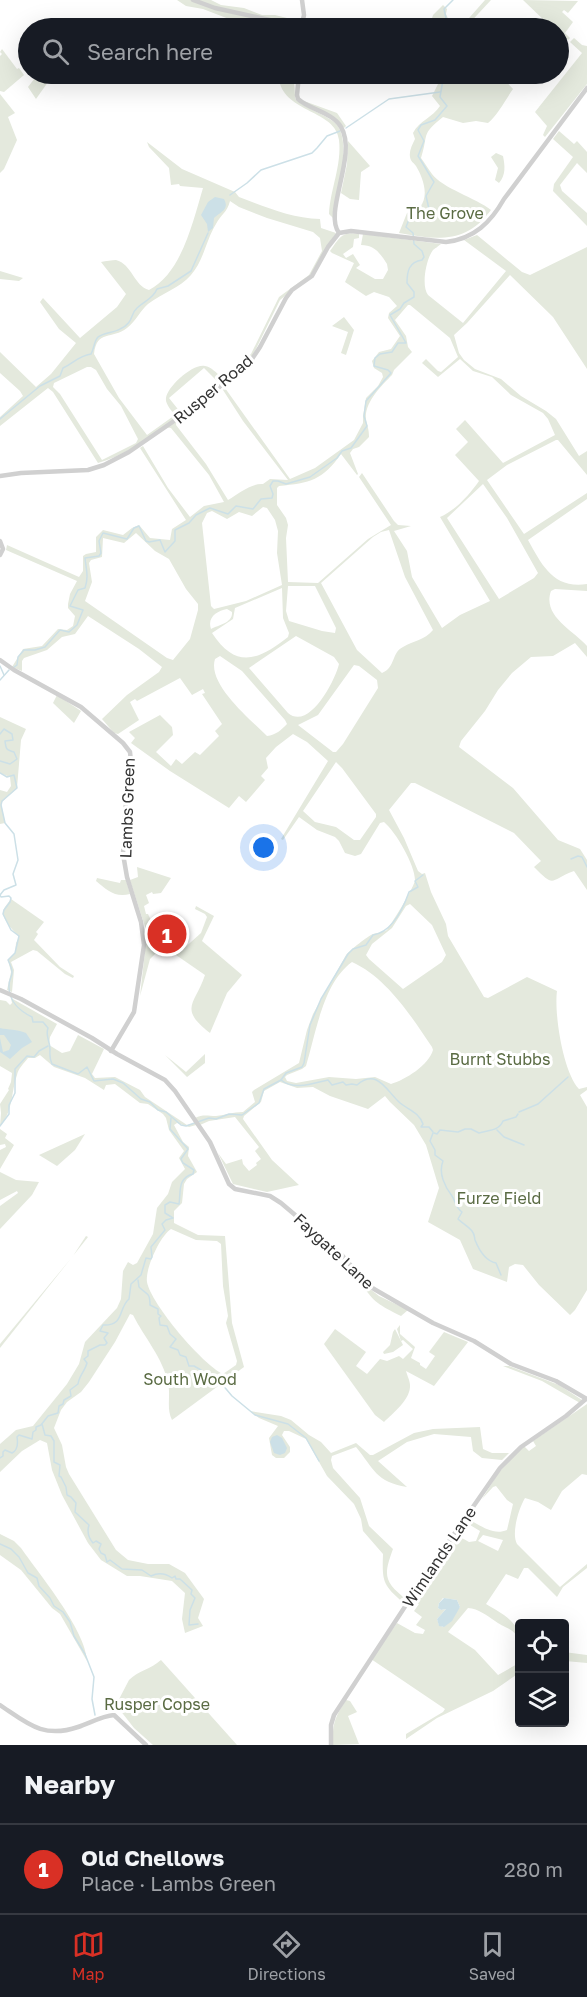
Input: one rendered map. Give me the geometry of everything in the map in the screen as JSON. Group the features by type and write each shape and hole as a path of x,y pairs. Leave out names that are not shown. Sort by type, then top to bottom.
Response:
{"street":[{"path":"193,0 259,18"},
{"path":"302,0 304,18"},
{"path":"298,84 298,99 337,122 344,135 345,159 335,215 339,233 361,232 439,242 453,241 475,232 486,224 587,88"},
{"name":"Rusper Road","path":"0,476 88,470 101,466 140,445 194,408 254,356 286,298 293,289 312,276 328,247 339,233"},
{"path":"0,542 3,549 0,555"},
{"name":"Lambs Green","path":"0,660 81,707 123,743 130,752 123,854 127,877 141,922 144,945 134,1012 111,1050"},
{"name":"Faygate Lane","path":"0,990 92,1038 166,1082 175,1091 211,1145 230,1185 235,1189 267,1196 283,1204 338,1251 371,1288 432,1322 474,1341 512,1364 553,1380 587,1399"},
{"name":"Wimlands Lane","path":"332,1745 331,1723 334,1715 427,1573 500,1468 521,1447 587,1399"},
{"path":"0,1705 43,1731 70,1729 114,1715 146,1745"}],"green space":[{"path":"177,0 211,0 221,5 244,8 262,15 287,18 226,18 203,9 186,6"},
{"path":"485,0 491,0 474,18 469,18"},
{"path":"523,0 578,1 568,13 564,10 562,12 569,18 542,18"},
{"path":"443,5 447,9 448,18 432,18"},
{"path":"574,38 587,46 587,84 545,137 543,135 547,126 535,112 557,84 569,84 569,69 582,53 570,42"},
{"path":"2,49 18,68 18,80 4,92 0,91 0,56 2,54 0,52"},
{"path":"30,84 47,84 36,99 28,87"},
{"path":"280,84 294,84 296,100 330,119 340,130 344,154 334,219 329,214 339,159 339,140 336,130 329,123 290,99"},
{"name":"The Grove","path":"438,84 508,84 513,89 488,123 476,121 463,123 443,117 426,135 421,158 432,174 443,184 491,210 471,229 450,237 438,238 399,233 407,213 416,210 423,202 425,191 423,180 410,155 415,139 413,133 440,106 432,96"},
{"path":"0,94 15,113 8,117 17,140 0,173"},
{"path":"304,101 337,113 346,126 344,128 339,122"},
{"path":"559,131 574,144 577,141 587,152 587,173 577,163 560,185 562,191 587,213 587,226 553,191 554,184 573,157 553,139"},
{"path":"348,141 370,166 361,172 359,200 350,199 341,193 347,164"},
{"path":"147,142 182,169 235,192 239,197 289,214 320,219 321,228 336,233 310,276 280,300 253,355 219,383 204,368 169,398 181,413 176,425 206,464 228,500 249,487 263,484 270,479 288,480 243,421 223,390 225,388 290,479 315,468 354,440 363,423 366,398 383,377 382,373 374,368 372,361 379,352 391,349 400,336 388,318 389,313 397,306 389,297 374,292 366,296 345,282 354,263 330,251 342,236 349,233 359,234 359,238 354,239 353,247 343,254 346,258 353,254 360,265 356,268 375,279 383,279 388,270 387,264 376,250 361,245 363,234 441,244 433,250 428,260 425,272 426,291 463,323 506,271 464,240 477,235 522,272 530,275 587,247 587,369 553,317 510,275 454,335 459,353 464,360 475,369 501,379 521,396 556,419 579,456 587,451 587,475 556,440 507,465 487,480 524,534 587,493 587,499 528,540 538,558 557,579 575,585 587,584 587,591 555,589 551,591 549,600 560,622 587,646 587,657 575,643 553,656 531,657 512,673 498,690 459,747 513,788 558,840 580,849 587,860 587,890 574,871 553,881 546,878 534,867 541,861 514,833 415,783 411,783 389,810 418,871 425,873 446,924 448,936 484,997 488,998 527,977 557,991 558,1028 568,1070 579,1089 587,1087 587,1090 580,1095 587,1107 587,1290 570,1315 539,1285 523,1265 515,1264 509,1267 507,1282 473,1269 460,1240 428,1222 439,1188 426,1145 414,1125 385,1096 368,1109 330,1096 313,1087 297,1088 280,1082 264,1091 261,1102 243,1119 272,1160 299,1185 267,1192 233,1184 218,1153 226,1164 242,1159 249,1171 261,1159 255,1151 259,1147 235,1117 209,1121 200,1125 195,1118 243,1112 255,1102 252,1092 254,1090 299,1063 313,1014 346,955 371,935 387,930 414,884 414,874 408,858 389,827 384,822 380,823 361,854 355,856 345,853 335,837 317,830 299,817 283,840 281,839 328,761 307,742 293,734 266,758 268,768 261,776 265,780 246,802 239,796 229,808 170,771 131,743 135,738 129,732 160,715 172,727 173,735 156,752 171,766 176,759 182,764 195,752 200,755 219,736 215,731 222,724 202,694 205,693 203,689 192,695 180,678 137,701 135,699 130,702 139,720 118,734 114,733 102,719 127,695 159,672 162,667 88,616 75,634 62,637 47,650 24,658 22,671 12,667 23,649 42,646 58,629 67,630 73,626 75,616 68,608 68,604 77,581 6,550 7,545 79,577 83,571 83,556 96,552 96,537 103,530 123,535 139,525 150,538 170,540 172,529 186,520 140,448 143,446 168,488 190,517 204,506 224,502 209,475 171,428 165,427 125,452 98,463 53,392 48,388 0,426 0,417 23,396 0,373 0,352 36,387 51,374 76,343 59,329 40,302 43,298 80,338 117,307 126,294 101,262 116,260 121,262 144,288 149,290 170,272 178,259 185,245 203,188 171,185 169,168","holes":["230,201 267,218 313,232 320,238 322,251 309,275 279,297 251,354 221,377 205,366 194,368 181,377 167,393 166,398 175,415 147,435 119,398 94,354 96,346 102,338 127,328 148,304 191,275 199,263 213,230","410,305 450,338 458,357 441,372 426,359 422,363 438,377 460,359 473,371 492,377 511,395 543,413 555,435 503,463 465,420 456,429 468,442 455,455 479,481 462,502 440,517 490,601 460,615 442,628 412,577 407,551 394,531 411,526 398,525 394,521 362,473 359,477 391,525 368,539 318,583 288,582 286,538 288,525 277,505 279,486 315,479 328,470 341,454 358,474 350,453 369,437 366,419 368,407 374,395 412,352 408,347 406,336 395,320","87,367 96,370 107,389 121,406 138,439 136,443 102,460 60,394 53,387 54,383","483,484 507,518 538,573 534,578 499,599 447,518","263,507 267,508 275,520 278,531 277,553 282,585 246,601 214,609 211,606 202,523 207,513 212,511 227,519 239,512 252,516","389,530 405,577 433,630 399,650 389,667 382,673 357,650 321,583 373,537","136,533 155,551 169,559 186,589 198,604 190,639 173,660 85,601 92,582 89,563 91,560 102,557 103,538 124,543","288,586 315,586 336,628 335,633 289,621 286,611","282,588 283,618 289,633 288,637 277,645 258,656 239,657 221,645 212,633 233,619 235,608","227,609 232,612 232,616 228,621 211,629 210,621 216,613","296,636 334,657 339,664 320,702 312,710 296,717 288,713 249,668","220,656 242,671 287,724 276,733 267,736 232,701 217,679 214,669 215,659","354,665 359,666 377,680 378,688 343,744 336,752 298,725 318,715","336,762 376,814 360,840 354,840 336,827 315,822 303,811","410,904 432,925 446,955 442,962 403,989 366,955 372,944 392,928 406,906","352,962 365,969 387,988 407,1011 432,1047 431,1056 416,1071 391,1084 375,1077 356,1079 329,1077 296,1083 287,1081 285,1077 287,1075 306,1066 327,995 342,971"]},
{"path":"496,153 503,156 504,163 504,174 499,183 495,180 498,168 491,157"},
{"path":"0,271 23,278 19,281 0,279"},
{"path":"344,317 354,330 346,355 341,353 348,332 332,326"},
{"path":"57,695 81,711 74,723 53,703"},
{"path":"0,717 26,729 21,740 17,788 1,803 5,823 0,824 0,790 7,792 11,786 10,777 0,773"},
{"path":"137,867 171,878 161,893 153,894 152,892 146,895 149,903 144,906 155,929 154,935 159,953 150,959 140,996 147,933 130,880 138,877"},
{"path":"97,878 120,883 121,880 126,880 130,894 120,895 112,892 96,881"},
{"path":"11,899 44,922 36,932 38,934 34,940 60,967 74,976 73,978 33,950 11,962 14,970 12,992 7,990 11,972 8,960 15,953 19,937 3,915"},
{"path":"196,906 214,916 202,941 242,975 227,993 210,1033 194,1018 192,1012 194,1000 205,975 176,955 174,929 171,922 176,920 180,930 177,939 181,951 201,933 207,917 195,909"},
{"name":"South Wood","path":"11,998 57,1024 50,1037 49,1045 62,1053 70,1051 78,1035 104,1049 92,1074 95,1078 115,1077 140,1090 145,1097 187,1125 195,1123 196,1125 189,1127 177,1123 174,1125 183,1142 189,1147 188,1156 197,1172 184,1184 182,1203 174,1211 174,1223 198,1235 225,1236 232,1323 244,1367 172,1420 169,1411 169,1388 166,1374 153,1348 133,1315 130,1314 89,1382 61,1410 54,1428 62,1445 69,1474 116,1550 128,1560 148,1564 169,1564 185,1573 204,1599 198,1618 203,1626 185,1633 182,1619 185,1593 172,1581 127,1576 101,1560 88,1543 62,1495 52,1470 47,1443 40,1440 22,1451 0,1472 0,1444 16,1430 33,1426 67,1384 79,1364 85,1342 117,1308 121,1299 123,1271 128,1262 133,1265 137,1263 153,1234 157,1208 168,1194 172,1182 185,1169 179,1158 184,1151 169,1130 163,1114 148,1104 140,1103 115,1084 106,1085 104,1090 85,1078 54,1067 40,1055 28,1058 19,1071 10,1108 0,1126 0,1104 9,1090 12,1073 0,1066 0,1000 10,1005","holes":["171,1229 196,1240 217,1241 221,1244 223,1286 228,1316 226,1323 237,1361 236,1365 223,1374 203,1359 179,1333 158,1304 147,1282 148,1269 154,1253 162,1238"]},
{"path":"205,1054 205,1063 187,1077 165,1055 186,1072"},
{"path":"0,1129 7,1134 5,1138 14,1145 0,1169 0,1150 6,1147 5,1144 0,1145"},
{"path":"85,1134 75,1150 57,1166 39,1155"},
{"path":"0,1172 16,1180 39,1182 32,1195 0,1229 0,1206 18,1193 17,1191 0,1200"},
{"path":"86,1236 88,1237 73,1256"},
{"path":"72,1258 0,1348 0,1344"},
{"path":"361,1282 379,1296 408,1310 401,1316 382,1306 373,1299"},
{"path":"400,1325 400,1334 415,1347 411,1358 426,1369 435,1356 429,1352 444,1332 468,1342 434,1386 406,1371 410,1385 408,1395 384,1422 375,1415 324,1344 335,1329 366,1352 356,1366 367,1374 380,1359 387,1361 399,1356 403,1359 413,1349 403,1340 401,1341 397,1329"},
{"path":"395,1329 403,1345 393,1352 384,1354 383,1352 390,1345"},
{"path":"503,1366 509,1366 559,1385 582,1400 580,1403 542,1381"},
{"path":"587,1404 587,1475 582,1474 562,1491 551,1510 538,1502 525,1498 518,1514 515,1539 517,1544 560,1587 587,1564 587,1568 563,1587 557,1597 528,1568 524,1568 518,1579 506,1574 486,1604 512,1622 515,1626 515,1634 482,1613 468,1608 448,1632 475,1650 498,1675 515,1665 515,1676 493,1691 437,1718 406,1739 406,1734 445,1709 371,1659 397,1623 415,1633 423,1634 425,1630 416,1625 422,1617 414,1611 419,1604 412,1600 455,1534 469,1542 476,1541 480,1531 465,1522 468,1519 492,1531 507,1530 513,1504 496,1486 482,1499 499,1472 524,1446 529,1451 536,1446 533,1441","holes":["483,1535 503,1540 498,1551 478,1541","443,1598 457,1600 460,1607 443,1627 439,1625 437,1619 446,1609 438,1608 439,1603"]},
{"path":"250,1411 291,1420 321,1442 331,1453 356,1443 373,1455 414,1433 433,1429 480,1427 483,1449 492,1453 509,1453 502,1460 482,1458 473,1451 471,1437 434,1434 407,1442 378,1461 407,1487 382,1478 356,1447 332,1456 333,1468 360,1498 369,1526 393,1549 388,1566 388,1578 394,1588 407,1600 405,1604 385,1583 383,1554 363,1531 361,1519 354,1504 327,1476 306,1439 284,1431 282,1435 290,1447 290,1452 284,1458 276,1458 272,1455 269,1438 278,1426 259,1418"},
{"path":"0,1534 14,1541 21,1548 60,1603 79,1634 87,1661 60,1614 52,1608 21,1570 0,1555"},
{"path":"569,1653 587,1655 587,1663 569,1661"},
{"name":"Rusper Copse","path":"161,1660 237,1745 153,1745 134,1728 116,1705 129,1680"},
{"path":"346,1700 350,1701 357,1712 348,1716 359,1744 333,1745 335,1721"}],"shaded area":[{"path":"215,197 224,199 226,206 214,218 213,228 208,232 207,224 201,215 208,202"},
{"path":"0,1028 26,1033 32,1042 10,1059 0,1052 0,1038 3,1052 9,1050 11,1045 4,1035 0,1035"},
{"path":"277,1435 282,1438 287,1448 285,1453 280,1455 274,1453 270,1442 272,1437"},
{"path":"444,1598 457,1600 460,1607 452,1621 444,1627 439,1626 437,1619 446,1609 438,1608"}],"waterway":[{"path":"446,18 444,9 453,0"},
{"path":"13,668 17,665 18,657 24,650 45,647 60,630 69,632 77,625 83,610 70,606 78,590 85,588 87,577 85,558 99,556 101,553 99,541 103,533 127,539 134,528 139,526 146,541 160,540 165,552 175,541 175,530 189,523 196,515 210,508 228,514 236,506 253,509 261,499 272,498 270,486 273,481 286,484 310,477 337,458 342,451 351,448 367,426 364,416 366,401 391,373 374,366 375,358 380,354 392,352 398,343 406,343 390,315 414,297 414,292 407,283 408,271 414,263 424,257 422,251 414,244 413,233 406,227 412,212 425,212 429,209 426,196 434,182 418,156 424,141 418,130 421,125 435,120 447,106 440,97 442,84"},
{"path":"346,128 389,99 440,92"},
{"path":"230,195 261,170 312,153 327,136 340,131"},
{"path":"0,419 40,386 60,376 63,368 91,354 98,337 124,327 135,310 151,298 157,289 168,286 191,271 208,233"},
{"path":"0,666 4,675"},
{"path":"0,680 9,670"},
{"path":"0,734 4,729 12,734 13,740 5,741 8,750 14,752 17,759 10,764 0,761"},
{"path":"0,773 7,777 14,775 17,788 2,801 1,805 5,823 14,834 18,860 13,874 16,885 4,890 0,895 11,898 3,914 11,930 19,936 15,953 8,960 12,970 9,984 11,998 20,1009 32,1017 33,1022 43,1022 48,1028 47,1036 52,1064 78,1074 87,1067 94,1081 113,1079 123,1083 141,1099 150,1102 158,1110 166,1112 181,1125 186,1126 229,1114 242,1115 259,1103 264,1089 281,1080 286,1073 302,1067 310,1025 321,999 348,954 353,949 366,945 373,935 391,925 404,905 409,892 418,887 415,881 423,875"},
{"path":"571,859 582,857 587,867"},
{"path":"0,1126 9,1114 9,1105 15,1093 15,1069 27,1056 34,1057 48,1046"},
{"path":"519,1112 538,1104 568,1077"},
{"path":"281,1080 298,1086 328,1080 332,1085 343,1082 346,1085 357,1085 364,1080 376,1080 419,1117 423,1124 421,1127 429,1127 433,1132"},
{"path":"434,1133 437,1134 440,1130 458,1132 465,1129 479,1133 496,1128 503,1121 516,1117 518,1114"},
{"path":"0,1458 5,1450 12,1453 15,1450 19,1435 32,1439 36,1427 41,1425 48,1416 58,1413 59,1406 71,1396 70,1390 78,1384 86,1366 84,1359 88,1356 88,1351 107,1343 104,1338 108,1333 100,1331 103,1325 110,1325 118,1320 129,1299 131,1284 141,1275 146,1258 151,1259 152,1257 151,1247 165,1230 162,1224 173,1218 165,1213 165,1205 170,1202 179,1204 182,1182 193,1174 194,1170 181,1159 188,1149 170,1129 171,1118"},
{"path":"497,1130 504,1137 524,1145"},
{"path":"433,1133 430,1141 435,1155 443,1161 441,1170 443,1180 462,1212 458,1219 472,1231 481,1251 489,1260 496,1263 501,1275"},
{"path":"138,1280 139,1287 149,1296 150,1305 158,1309 158,1314 161,1316 160,1325 167,1326 170,1334 176,1339 170,1347 186,1357 189,1366 201,1370 200,1373 206,1379 216,1377 232,1396 255,1415 288,1424 306,1438 319,1461"},
{"path":"42,1424 45,1435 51,1436 54,1441 54,1462 60,1465 59,1476 66,1487 67,1495 76,1503 75,1512 89,1525 90,1538 93,1543 96,1541 101,1544 99,1549 105,1555 107,1562 110,1560 122,1569 142,1570 151,1576 162,1574 180,1579 192,1590 191,1594 195,1598 190,1610 189,1625 198,1624"},
{"path":"0,1544 11,1549 19,1557 28,1573 37,1578 39,1586 70,1622 74,1636 85,1654 94,1677 92,1699 95,1715"}],"place":[{"name":"Old Chellows","path":"167,934"}],"park label":[{"name":"Burnt Stubbs","path":"500,1059"},
{"name":"Furze Field","path":"499,1198"}]}
